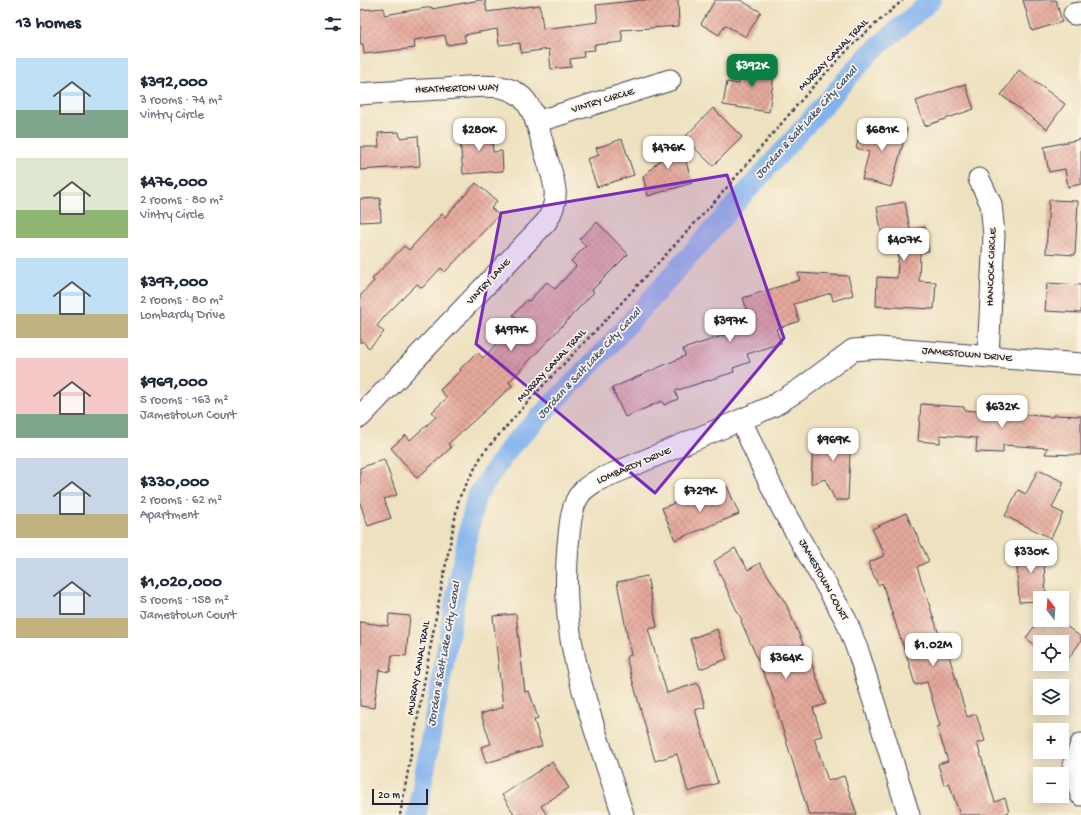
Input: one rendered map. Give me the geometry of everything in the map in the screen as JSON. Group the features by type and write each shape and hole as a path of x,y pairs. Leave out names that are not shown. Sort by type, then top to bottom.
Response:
{"street":[{"name":"VINTRY CIRCLE","path":"536,122 670,80"},
{"name":"HEATHERTON WAY","path":"360,94 479,86 501,87 513,91 521,96 528,105 536,122"},
{"name":"VINTRY LANE","path":"360,417 546,222 552,212 556,194 551,171 536,122"},
{"name":"HANCOCK CIRCLE","path":"979,179 991,204 994,235 988,357"},
{"name":"JAMESTOWN DRIVE","path":"853,350 879,348 1081,364"},
{"name":"LOMBARDY DRIVE","path":"623,815 587,702 574,654 567,606 566,567 570,524 575,502 580,493 598,480 773,406 796,392 853,350"},
{"name":"JAMESTOWN COURT","path":"742,420 782,510 846,620 859,654 909,815"},
{"path":"1081,744 1073,766 1081,796"}],"path":[{"name":"MURRAY CANAL TRAIL","path":"400,815 459,498 483,453 534,395 601,326 712,204 815,85 856,42 903,0"}],"highlighted area":[{"path":"727,175 784,338 655,493 476,344 501,213"}],"building":[{"path":"485,0 487,12 540,5 543,29 598,22 596,5 642,0 678,0 679,26 621,30 623,42 594,45 595,50 583,51 584,57 570,59 571,67 551,69 549,49 521,53 520,43 499,45 497,29 464,35 466,42 447,45 445,35 414,40 415,48 364,54 363,44 360,44 360,10 384,8 384,15 432,7 432,9"},
{"path":"715,0 740,0 761,12 746,37 725,25 719,35 701,24"},
{"path":"1023,0 1056,0 1062,22 1032,31"},
{"path":"742,62 775,67 769,112 723,105 727,82 739,84"},
{"path":"1019,70 1065,104 1047,129 1001,95"},
{"path":"965,84 974,109 925,126 916,101"},
{"path":"713,108 742,137 713,166 684,138"},
{"path":"879,121 907,129 891,187 862,179 869,152 856,148 862,127 877,131"},
{"path":"484,126 485,138 492,138 493,152 502,151 503,171 463,174 459,128"},
{"path":"399,132 400,138 418,136 420,166 360,170 360,147 379,147 378,133"},
{"path":"622,139 634,175 597,187 587,159 599,155 596,148"},
{"path":"1081,139 1081,184 1068,187 1065,169 1049,172 1044,147"},
{"path":"680,140 692,183 648,196 643,177 663,157 660,145"},
{"path":"476,183 497,201 491,208 499,215 445,272 441,268 422,288 417,284 385,316 377,326 384,332 369,348 362,341 360,343 360,296 374,281 372,279 404,246 409,250 442,214 445,217"},
{"path":"380,198 381,221 360,222 360,199"},
{"path":"1049,200 1078,201 1075,255 1046,253"},
{"path":"905,202 910,230 925,227 929,251 920,253 919,281 936,282 934,309 876,306 877,277 897,278 899,245 884,247 877,207"},
{"path":"597,222 628,254 592,290 594,292 509,382 512,386 448,444 451,448 417,478 391,448 406,435 410,440 436,417 432,412 447,398 440,390 477,352 483,358 519,321 513,315 527,300 529,301 547,282 555,289 576,266 571,261 586,246 579,239"},
{"path":"798,273 848,276 853,295 833,301 831,293 794,304 799,321 776,329 781,343 747,354 750,362 733,368 734,372 675,391 678,399 664,405 662,401 625,417 612,388 685,356 683,349 752,326 743,298 800,280"},
{"path":"1047,283 1081,285 1081,313 1045,311"},
{"path":"921,404 964,407 964,410 1053,417 1053,415 1081,416 1081,455 1045,454 1048,448 1003,445 1003,453 976,452 977,438 940,435 940,443 918,441"},
{"path":"827,429 851,430 848,500 835,500 825,479 811,484 813,440 826,440"},
{"path":"384,459 397,495 384,499 391,518 368,526 360,503 360,468"},
{"path":"1038,470 1064,482 1052,508 1063,513 1051,538 1005,516 1018,490 1026,494"},
{"path":"727,486 739,514 675,540 662,508 685,499 686,503"},
{"path":"906,513 929,561 917,567 944,650 947,649 967,717 976,714 985,741 977,743 995,802 1005,798 1009,812 1001,815 960,815 949,783 944,785 938,764 948,761 937,727 940,726 927,682 915,685 905,649 882,583 878,585 868,563 885,555 872,529"},
{"path":"1043,546 1046,591 1033,591 1033,601 1019,602 1016,548"},
{"path":"735,548 748,570 760,563 786,604 814,670 826,704 813,708 822,736 814,738 828,781 844,776 857,815 809,815 770,688 741,621 742,620 714,561"},
{"path":"647,576 657,627 648,629 667,693 698,683 705,707 695,710 718,783 688,792 677,754 655,761 626,657 631,655 617,582"},
{"path":"389,614 410,616 406,656 392,655 390,672 379,670 374,708 360,706 360,622 388,626"},
{"path":"516,614 525,692 529,691 538,718 534,720 542,746 486,763 481,747 491,744 481,714 503,707 493,616"},
{"path":"1034,627 1067,627 1081,637 1081,641 1069,658 1069,635 1033,635 1033,644 1026,638"},
{"path":"717,629 727,659 700,669 690,639"},
{"path":"552,762 569,788 541,806 547,815 515,815 502,795"}],"waterway":[{"name":"Jordan & Salt Lake City Canal","path":"417,815 459,578 476,497 510,447 607,348 870,53 932,0"}]}
